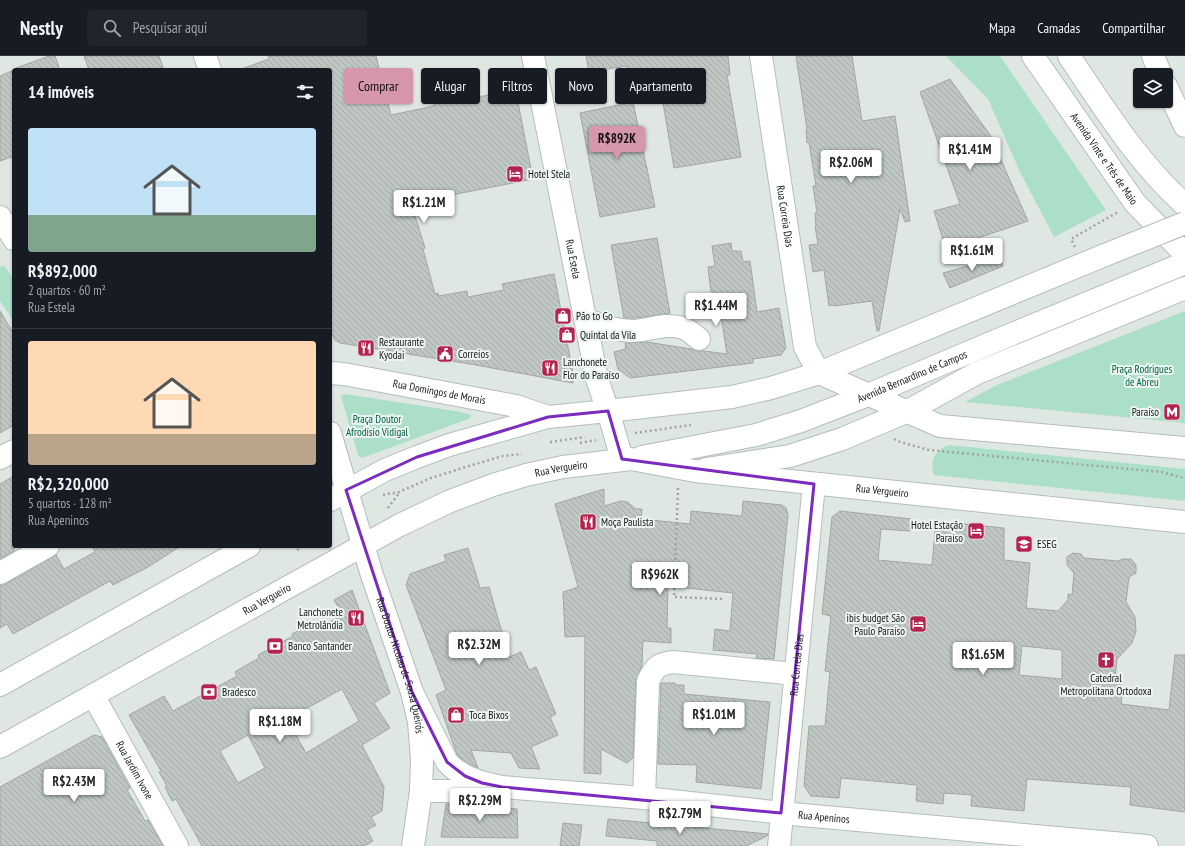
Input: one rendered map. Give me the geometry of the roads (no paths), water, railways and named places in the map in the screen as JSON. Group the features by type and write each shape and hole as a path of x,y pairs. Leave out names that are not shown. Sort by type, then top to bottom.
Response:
{"main road":[{"path":"205,56 209,68"},
{"name":"Rua Estela","path":"533,56 597,379 626,459"},
{"name":"Rua Correia Dias","path":"761,56 806,347 819,373"},
{"name":"Avenida Vinte e Três de Maio","path":"1033,56 1135,203 1185,254"},
{"path":"1069,56 1104,109 1135,150 1164,185 1185,205"},
{"path":"1154,56 1158,68"},
{"path":"1173,101 1185,126"},
{"path":"0,217 12,236"},
{"path":"338,495 385,470 424,454 449,445 548,417 732,397 770,388 819,373 1185,223"},
{"name":"Avenida Bernardino de Campos","path":"626,459 756,435 794,423 868,395 1185,263"},
{"path":"695,471 790,456 842,439 906,412 977,373 1185,288"},
{"path":"585,319 599,325 628,331 666,326 684,328 699,338"},
{"name":"Rua Domingos de Morais","path":"332,373 516,406 548,417"},
{"path":"819,373 940,426 1185,448"},
{"name":"Rua Doutor Nicolau de Sousa Queirós","path":"332,448 338,495 363,545 412,692 419,722 422,742 421,791 413,846"},
{"path":"0,458 12,452"},
{"name":"Rua Vergueiro","path":"0,747 363,545 448,502 526,475 563,467 626,459 695,471 1185,522"},
{"name":"Rua Correia Dias","path":"779,846 814,484"},
{"path":"0,572 44,548"},
{"path":"0,685 245,548"},
{"path":"644,798 648,681 654,669 662,663 673,662 795,674"},
{"name":"Rua Apeninos","path":"412,692 447,762 452,768 476,781 502,787 644,798 1008,840 1147,846"},
{"name":"Rua Jardim Ivone","path":"93,695 177,846"},
{"name":"Rua Apeninos","path":"421,791 484,791 502,787"}],"place":[{"name":"Hotel Stela","path":"515,174"},
{"name":"Pão to Go","path":"563,316"},
{"name":"Quintal da Vila","path":"567,335"},
{"name":"Restaurante Kyodai","path":"366,348"},
{"name":"Correios","path":"445,354"},
{"name":"Lanchonete Flor do Paraíso","path":"550,368"},
{"name":"Paraíso","path":"1172,412"},
{"name":"Moça Paulista","path":"588,522"},
{"name":"Hotel Estação Paraíso","path":"976,531"},
{"name":"ESEG","path":"1024,544"},
{"name":"Lanchonete Metrolândia","path":"356,618"},
{"name":"ibis budget São Paulo Paraíso","path":"918,624"},
{"name":"Banco Santander","path":"275,646"},
{"name":"Catedral Metropolitana Ortodoxa","path":"1106,660"},
{"name":"Bradesco","path":"209,692"},
{"name":"Toca Bixos","path":"456,715"}],"park label":[{"name":"Praça Rodrigues de Abreu","path":"1142,375"},
{"name":"Praça Doutor Afrodísio Vidigal","path":"377,425"}]}
